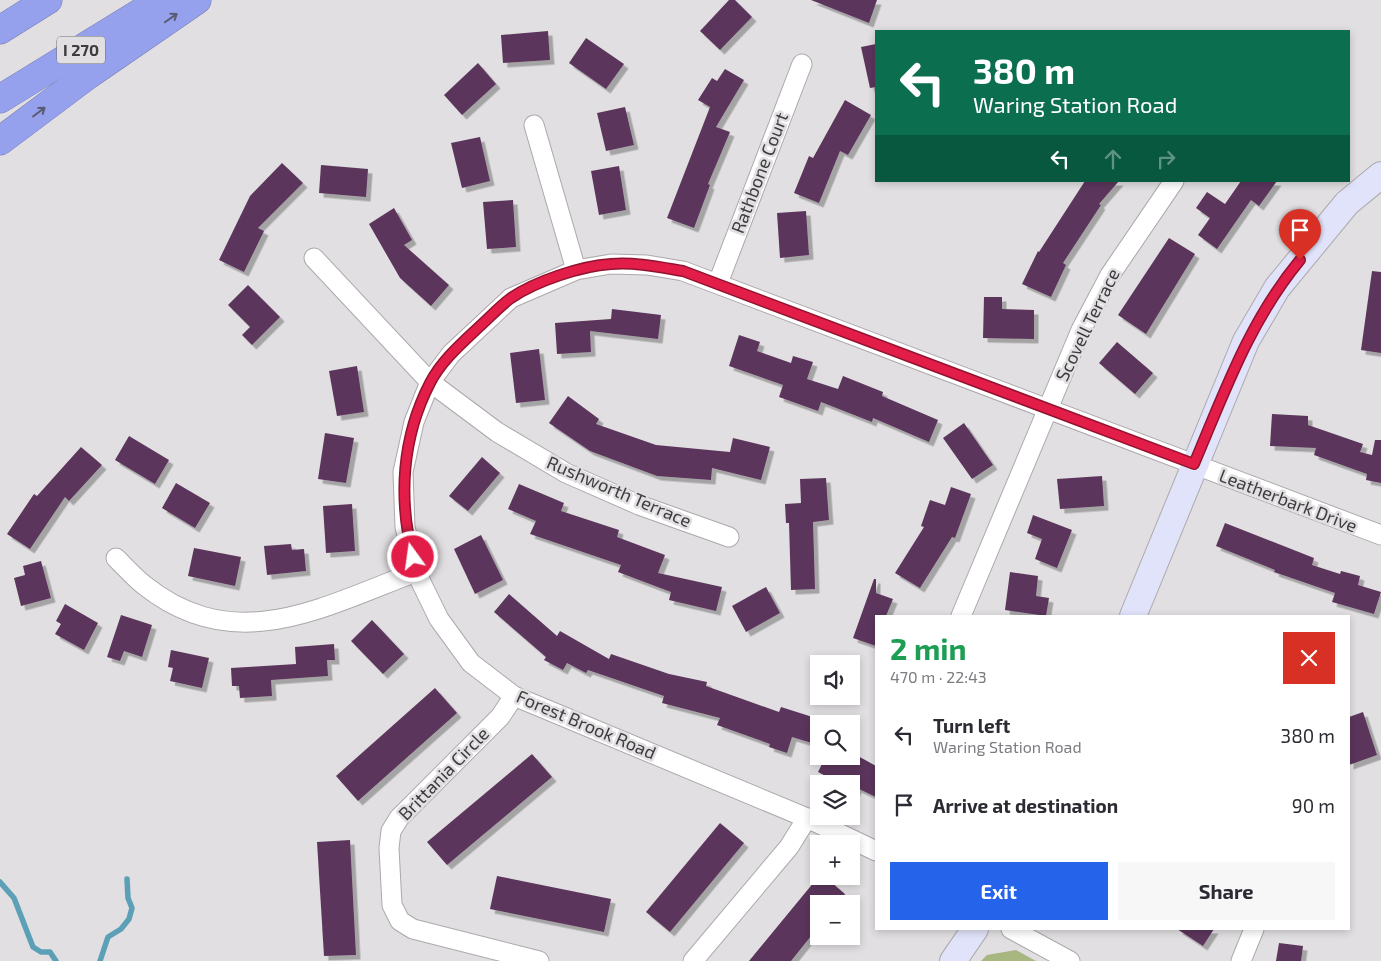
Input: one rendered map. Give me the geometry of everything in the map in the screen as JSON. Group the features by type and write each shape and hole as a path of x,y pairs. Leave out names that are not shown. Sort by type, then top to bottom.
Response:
{"highway":[{"path":"0,15 33,0"},
{"path":"0,30 48,0"},
{"name":"I 270","path":"0,99 162,0"},
{"path":"0,142 88,75 197,0"}],"street":[{"name":"Rathbone Court","path":"718,283 802,64"},
{"path":"534,126 576,270"},
{"path":"1133,615 1246,341 1277,288 1347,203 1381,175"},
{"name":"Scovell Terrace","path":"962,615 1081,330 1110,275 1173,182"},
{"name":"Rushworth Terrace","path":"314,258 430,382 497,432 566,473 639,505 729,538"},
{"name":"Forest Brook Road","path":"875,851 807,818 514,696 470,663 439,619 416,572 405,526 404,472 414,422 430,382 451,354 512,298 538,285 576,270 611,264 647,265 683,271 718,283 1194,464"},
{"name":"Leatherbark Drive","path":"1194,464 1381,535"},
{"path":"116,558 144,585 174,604 206,618 254,624 297,617 416,572"},
{"name":"Brittania Circle","path":"514,696 500,717 400,818 391,831 389,848 392,904 400,921 413,929 539,961"},
{"path":"693,961 789,847 807,818"},
{"path":"953,961 974,930"},
{"path":"1013,930 1070,961"},
{"path":"1241,961 1254,930"}],"green space":[{"path":"1016,950 1036,961 981,961 987,955"}],"building":[{"path":"729,0 735,0 752,17 720,50 700,31"},
{"path":"811,0 877,0 869,23"},
{"path":"548,31 550,60 503,63 501,35"},
{"path":"586,38 624,64 606,89 569,63"},
{"path":"875,44 875,87 870,88 861,47"},
{"path":"478,63 496,84 462,115 444,95"},
{"path":"725,69 744,80 716,127 730,132 708,184 710,185 694,228 667,218 710,107 698,100 712,78 717,81"},
{"path":"845,100 871,115 848,155 840,151 819,203 794,193 809,156 813,158"},
{"path":"625,107 634,145 606,151 597,113"},
{"path":"480,137 490,181 462,188 451,143"},
{"path":"282,163 303,183 258,228 264,231 244,272 219,260 250,196"},
{"path":"321,165 368,169 366,197 319,193"},
{"path":"619,166 626,210 599,215 591,171"},
{"path":"1084,182 1118,182 1099,204 1101,205 1063,263 1066,265 1051,297 1022,284 1039,252"},
{"path":"1240,182 1276,182 1259,206 1251,200 1217,249 1198,235 1210,218 1196,208 1207,192 1225,204"},
{"path":"513,200 516,247 487,249 483,202"},
{"path":"394,208 412,240 404,245 449,285 431,306 400,278 369,224"},
{"path":"806,211 809,255 780,258 777,213"},
{"path":"1169,238 1195,254 1146,334 1118,315"},
{"path":"1372,271 1381,272 1381,353 1361,350"},
{"path":"248,285 280,317 252,345 242,335 250,327 228,305"},
{"path":"984,297 1002,297 1002,309 1034,310 1034,339 983,338"},
{"path":"612,309 661,315 658,339 590,331 591,352 557,354 555,323 611,319"},
{"path":"739,335 760,342 757,351 791,363 793,356 813,362 807,379 838,389 843,376 883,392 882,396 938,420 929,442 873,418 872,422 821,402 818,411 779,397 783,385 729,366"},
{"path":"1117,342 1153,373 1135,394 1099,363"},
{"path":"539,349 545,400 516,403 510,353"},
{"path":"357,366 364,412 337,416 329,371"},
{"path":"568,396 599,419 596,424 656,445 730,452 733,438 770,447 761,480 712,468 711,480 657,476 590,451 549,423"},
{"path":"1272,414 1308,416 1308,425 1363,444 1360,452 1372,455 1375,440 1381,440 1381,483 1366,480 1367,474 1314,455 1316,448 1270,446"},
{"path":"964,423 993,465 972,479 943,438"},
{"path":"325,433 354,438 346,483 318,479"},
{"path":"129,436 169,460 155,484 115,460"},
{"path":"81,447 102,465 69,501 65,497 30,549 7,534 34,494 37,496"},
{"path":"482,457 500,473 468,511 449,496"},
{"path":"1102,476 1104,506 1060,509 1057,479"},
{"path":"826,478 829,520 813,522 815,589 791,590 789,523 786,523 785,504 801,503 800,479"},
{"path":"176,483 210,503 195,528 162,508"},
{"path":"519,484 564,503 561,511 619,530 617,537 665,555 658,573 722,587 716,611 669,600 671,592 618,572 621,565 530,534 536,521 508,509"},
{"path":"951,487 971,494 955,538 952,537 920,588 895,573 924,527 921,526 930,500 945,505"},
{"path":"352,504 355,551 326,553 323,506"},
{"path":"1033,515 1072,530 1057,568 1035,559 1042,539 1027,533"},
{"path":"1225,523 1314,558 1312,565 1340,574 1341,571 1360,576 1358,585 1381,592 1374,614 1332,602 1335,593 1274,572 1275,570 1216,546"},
{"path":"481,535 503,580 475,594 454,549"},
{"path":"291,544 292,550 304,549 306,571 267,575 264,546"},
{"path":"194,548 241,557 235,586 188,576"},
{"path":"41,561 51,598 21,606 14,578 25,575 23,566"},
{"path":"1010,572 1038,576 1036,596 1049,598 1046,615 1005,610"},
{"path":"874,579 876,579 876,593 893,599 886,615 875,615 875,646 853,638"},
{"path":"766,587 780,613 746,632 732,606"},
{"path":"509,594 557,636 560,631 609,659 611,654 669,674 707,682 706,686 779,712 781,707 810,716 810,742 792,737 787,753 769,747 770,744 717,725 720,718 662,703 664,696 588,670 586,673 567,663 563,670 544,660 546,657 494,612"},
{"path":"65,604 98,623 84,650 55,634 61,624 56,621"},
{"path":"121,615 152,625 142,657 124,651 120,661 107,657"},
{"path":"372,620 404,654 383,674 351,641"},
{"path":"334,644 335,660 327,660 328,676 271,680 272,696 240,698 239,686 232,686 231,668 296,664 295,647"},
{"path":"171,650 209,658 202,688 170,681 173,668 168,667"},
{"path":"435,688 457,713 358,801 336,776"},
{"path":"1363,712 1377,755 1350,765 1350,717"},
{"path":"532,754 552,777 447,865 427,842"},
{"path":"860,757 875,765 875,797 860,789 860,775 824,775 818,772 822,765 860,765"},
{"path":"720,823 744,843 670,932 646,912"},
{"path":"350,840 356,955 324,956 317,842"},
{"path":"497,876 611,899 604,932 490,909"},
{"path":"812,885 834,885 845,894 810,895 810,937 791,961 749,961"},
{"path":"1179,930 1213,930 1203,946"},
{"path":"1279,943 1303,946 1301,961 1276,961"}],"waterway":[{"path":"100,961 108,937 121,929 129,919 132,908 128,898 127,879"},
{"path":"0,882 14,898 33,947 41,952 50,952 56,961"}],"route":[{"path":"413,557 405,526 404,472 414,422 430,382 451,354 492,314 512,298 576,270 611,264 647,265 683,271 1194,464 1246,341 1277,288 1300,260"}]}
